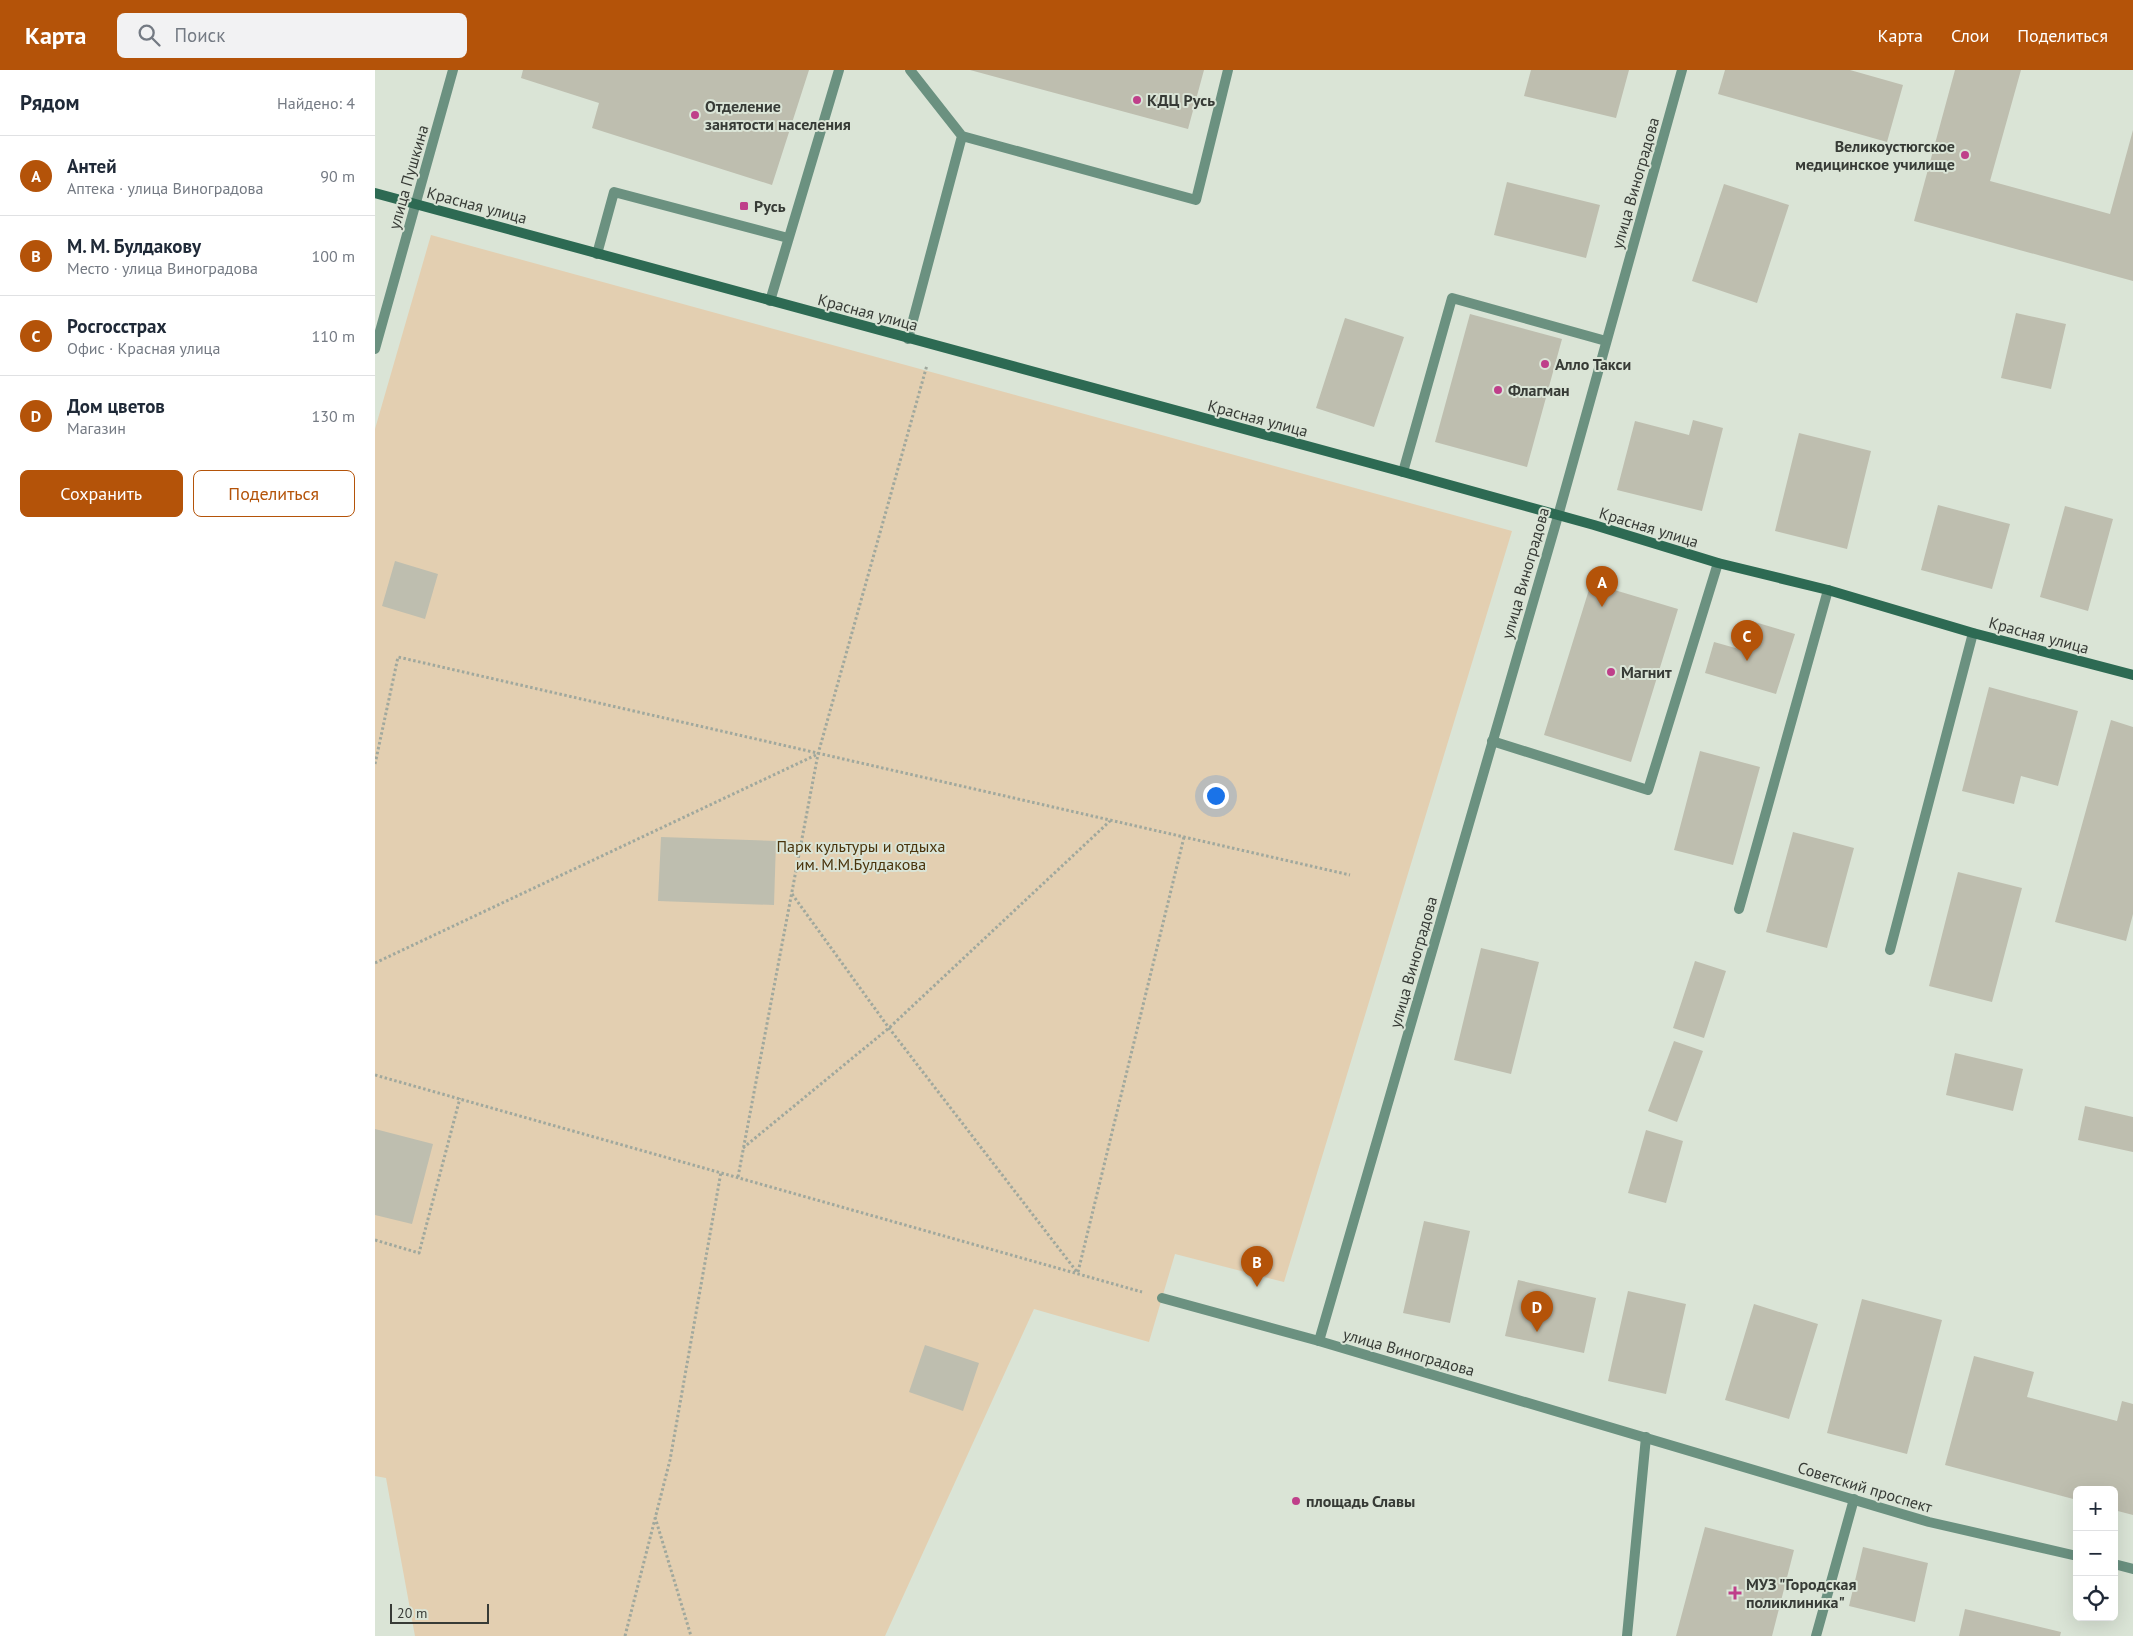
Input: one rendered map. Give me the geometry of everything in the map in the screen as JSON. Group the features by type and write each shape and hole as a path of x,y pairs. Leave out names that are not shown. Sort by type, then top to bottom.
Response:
{"main road":[{"name":"Красная улица","path":"375,193 933,346 1403,472 1718,563 1828,590 1973,632 2133,675"}],"street":[{"name":"улица Пушкина","path":"375,349 453,70"},
{"path":"770,301 839,70"},
{"path":"910,70 962,136 1196,200 1228,70"},
{"name":"улица Виноградова","path":"1646,1437 1319,1341 1558,516 1682,70"},
{"path":"908,339 962,136"},
{"path":"597,254 615,192 788,238"},
{"path":"1403,472 1452,298 1606,342"},
{"path":"1492,741 1648,790 1718,563"},
{"path":"1739,909 1828,590"},
{"path":"1890,950 1973,632"},
{"path":"1162,1298 1319,1341"},
{"path":"1627,1636 1646,1437"},
{"name":"Советский проспект","path":"1646,1437 1929,1522 2073,1555"},
{"path":"1816,1636 1854,1499"},
{"path":"2118,1565 2133,1569"}],"path":[{"path":"738,1177 818,754 933,346"},
{"path":"375,764 398,657 1350,875"},
{"path":"375,963 818,754"},
{"path":"743,1148 889,1028 1110,820"},
{"path":"1077,1272 1183,837"},
{"path":"791,894 889,1028 1077,1272"},
{"path":"375,1074 1077,1272 1162,1298"},
{"path":"375,1240 419,1253 460,1098"},
{"path":"625,1636 669,1460 721,1172"},
{"path":"655,1517 691,1636"}],"green space":[{"name":"Парк культуры и отдыха им. М.М.Булдакова","path":"431,235 1512,531 1284,1282 1175,1254 1149,1342 1034,1309 885,1636 415,1636 386,1478 375,1476 375,429"}],"building":[{"name":"Отделение занятости населения","path":"523,70 809,70 772,185 592,128 599,103 521,78"},
{"name":"КДЦ Русь","path":"970,70 1204,70 1188,129"},
{"path":"1531,70 1629,70 1616,118 1524,96"},
{"path":"1725,70 1850,70 1903,85 1887,142 1718,94"},
{"name":"Великоустюгское медицинское училище","path":"1955,70 2021,70 1990,181 2110,214 2133,130 2133,281 1914,221"},
{"path":"1507,182 1600,205 1586,258 1494,235"},
{"path":"1724,184 1789,205 1757,303 1692,281"},
{"path":"2016,313 2066,324 2051,389 2001,378"},
{"name":"Флагман","path":"1470,314 1562,339 1527,467 1435,442"},
{"path":"1345,318 1404,337 1374,427 1316,408"},
{"path":"1693,420 1723,428 1702,511 1617,490 1635,421 1689,435"},
{"path":"1799,433 1871,451 1847,549 1775,531"},
{"path":"1938,505 2010,524 1992,589 1921,570"},
{"path":"2065,506 2113,519 2088,611 2040,597"},
{"path":"395,561 438,574 425,619 382,606"},
{"name":"Магнит","path":"1591,583 1678,609 1631,762 1544,735"},
{"path":"1748,620 1795,634 1776,694 1705,673 1714,642 1739,649"},
{"path":"1989,687 2078,711 2058,786 2021,776 2014,804 1962,791"},
{"path":"2111,720 2133,727 2133,914 2126,941 2055,922"},
{"path":"1700,751 1760,767 1733,865 1674,850"},
{"path":"1793,832 1854,848 1827,948 1766,932"},
{"path":"661,837 776,841 774,905 658,901"},
{"path":"1958,872 2022,888 1992,1002 1929,986"},
{"path":"1481,948 1539,962 1511,1074 1454,1060"},
{"path":"1695,961 1726,971 1704,1038 1673,1028"},
{"path":"1674,1041 1703,1051 1677,1122 1648,1111"},
{"path":"1955,1053 2023,1069 2013,1111 1946,1095"},
{"path":"2085,1106 2133,1117 2133,1152 2078,1140"},
{"path":"375,1129 433,1144 412,1224 375,1215"},
{"path":"1646,1130 1683,1141 1666,1203 1628,1193"},
{"path":"1424,1221 1470,1231 1450,1323 1403,1313"},
{"path":"1518,1280 1596,1298 1584,1353 1505,1336"},
{"path":"1628,1291 1686,1304 1666,1394 1608,1381"},
{"path":"1862,1299 1942,1320 1907,1454 1827,1433"},
{"path":"1754,1304 1818,1324 1789,1419 1725,1400"},
{"path":"925,1345 979,1363 963,1411 909,1392"},
{"path":"1974,1356 2034,1372 2027,1397 2117,1421 2122,1401 2133,1404 2133,1515 2118,1511 2118,1486 2073,1486 2073,1499 1945,1465"},
{"name":"МУЗ \"Городская поликлиника\"","path":"1705,1527 1794,1550 1772,1636 1676,1636"},
{"path":"1863,1547 1928,1563 1915,1622 1849,1606"},
{"path":"1965,1609 2061,1632 2060,1636 1959,1636"}],"place":[{"name":"КДЦ Русь","path":"1137,100"},
{"name":"Отделение занятости населения","path":"695,115"},
{"name":"Великоустюгское медицинское училище","path":"1965,155"},
{"name":"Русь","path":"744,206"},
{"name":"Алло Такси","path":"1545,364"},
{"name":"Флагман","path":"1498,390"},
{"name":"Антей","path":"1602,607"},
{"name":"Росгосстрах","path":"1747,661"},
{"name":"Магнит","path":"1611,672"},
{"name":"М. М. Булдакову","path":"1257,1287"},
{"name":"Дом цветов","path":"1537,1332"},
{"name":"площадь Славы","path":"1296,1501"},
{"name":"МУЗ \"Городская поликлиника\"","path":"1735,1593"}]}
